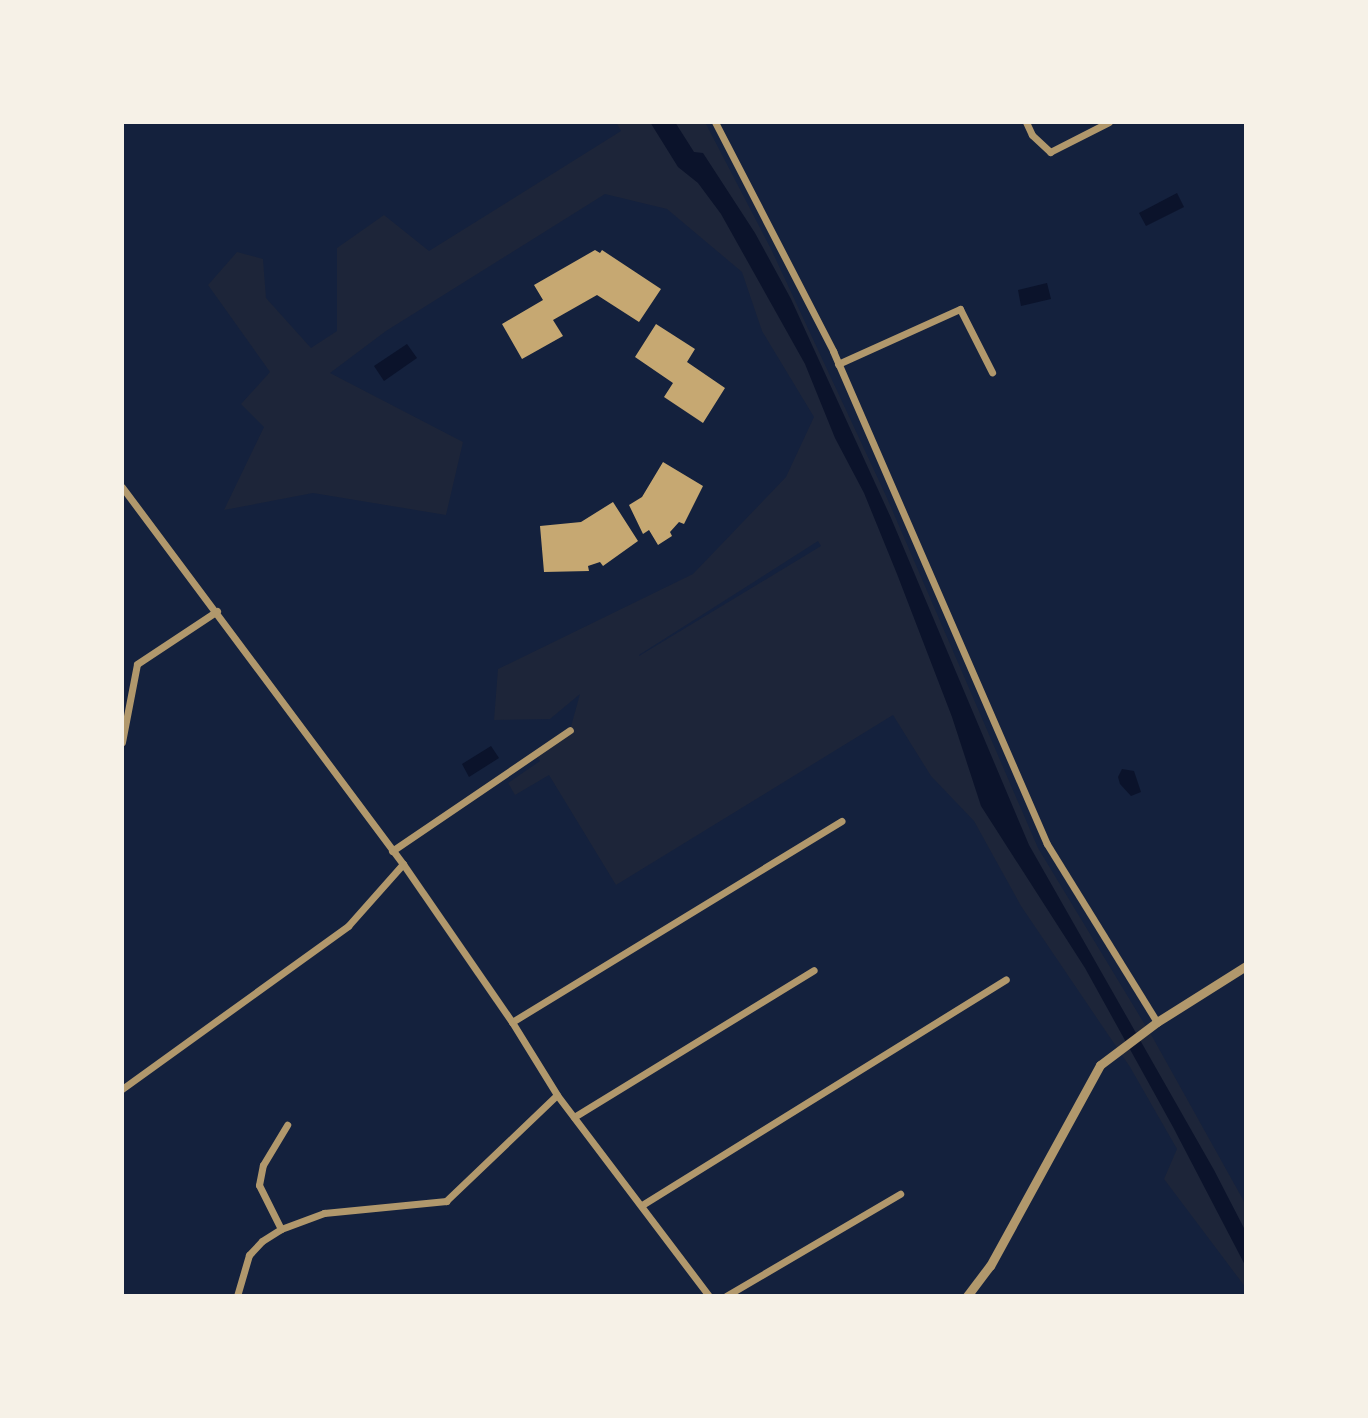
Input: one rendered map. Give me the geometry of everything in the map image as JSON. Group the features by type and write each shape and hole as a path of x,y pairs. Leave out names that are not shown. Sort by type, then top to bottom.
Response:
{"street":[{"path":"715,122 838,364 1047,844 1152,1025"},
{"path":"1026,122 1032,135 1050,152 1109,122"},
{"path":"838,364 960,309 992,372"},
{"path":"122,487 403,864 512,1022 557,1095 709,1296"},
{"path":"122,742 137,664 217,611"},
{"path":"392,851 570,730"},
{"path":"512,1022 841,821"},
{"path":"122,1089 348,926 403,864"},
{"path":"967,1296 990,1266 1100,1065 1152,1025 1246,966"},
{"path":"574,1117 814,970"},
{"path":"642,1205 1006,979"},
{"path":"237,1296 249,1255 262,1241 281,1229 324,1213 446,1201 557,1095"},
{"path":"281,1229 259,1185 263,1165 287,1125"},
{"path":"726,1296 900,1194"}],"shaded area":[{"path":"616,122 705,122 771,249 887,498 1038,848 1153,1038 1246,1205 1246,1288 1164,1179 1177,1149 1130,1067 1021,906 974,821 931,776 893,715 616,885 549,775 515,795 508,783 540,761 537,755 570,730 580,694 550,719 494,720 498,669 693,574 786,477 814,417 762,331 742,272 667,209 605,194 386,331 330,373 463,442 446,515 313,493 224,510 264,427 241,404 270,372 208,285 237,252 263,259 266,298 311,348 337,331 337,248 384,215 429,251 621,131","holes":["818,541 821,546 639,656"]},
{"path":"650,122 675,122 694,152 703,153 755,233 791,299 891,518 1029,845 1214,1170 1246,1232 1246,1267 1085,968 981,806 952,717 897,574 805,364 721,214 698,183 678,167"},
{"path":"1177,193 1184,207 1146,226 1139,213"},
{"path":"1047,283 1051,299 1021,306 1018,290"},
{"path":"407,344 417,358 384,381 374,366"},
{"path":"491,746 499,758 469,777 462,764"},
{"path":"1122,769 1134,771 1141,792 1131,796 1120,784 1118,777"}],"building":[{"path":"595,250 600,253 602,250 661,289 639,322 597,295 553,320 563,336 522,359 502,324 543,300 534,285"},
{"path":"656,324 695,349 687,362 725,388 703,423 664,397 673,383 635,357"},
{"path":"663,462 703,486 684,524 679,522 670,532 672,536 658,545 649,530 643,534 629,505 642,497"},
{"path":"613,502 638,541 603,566 600,562 588,566 589,571 544,572 540,526 581,522"}]}
